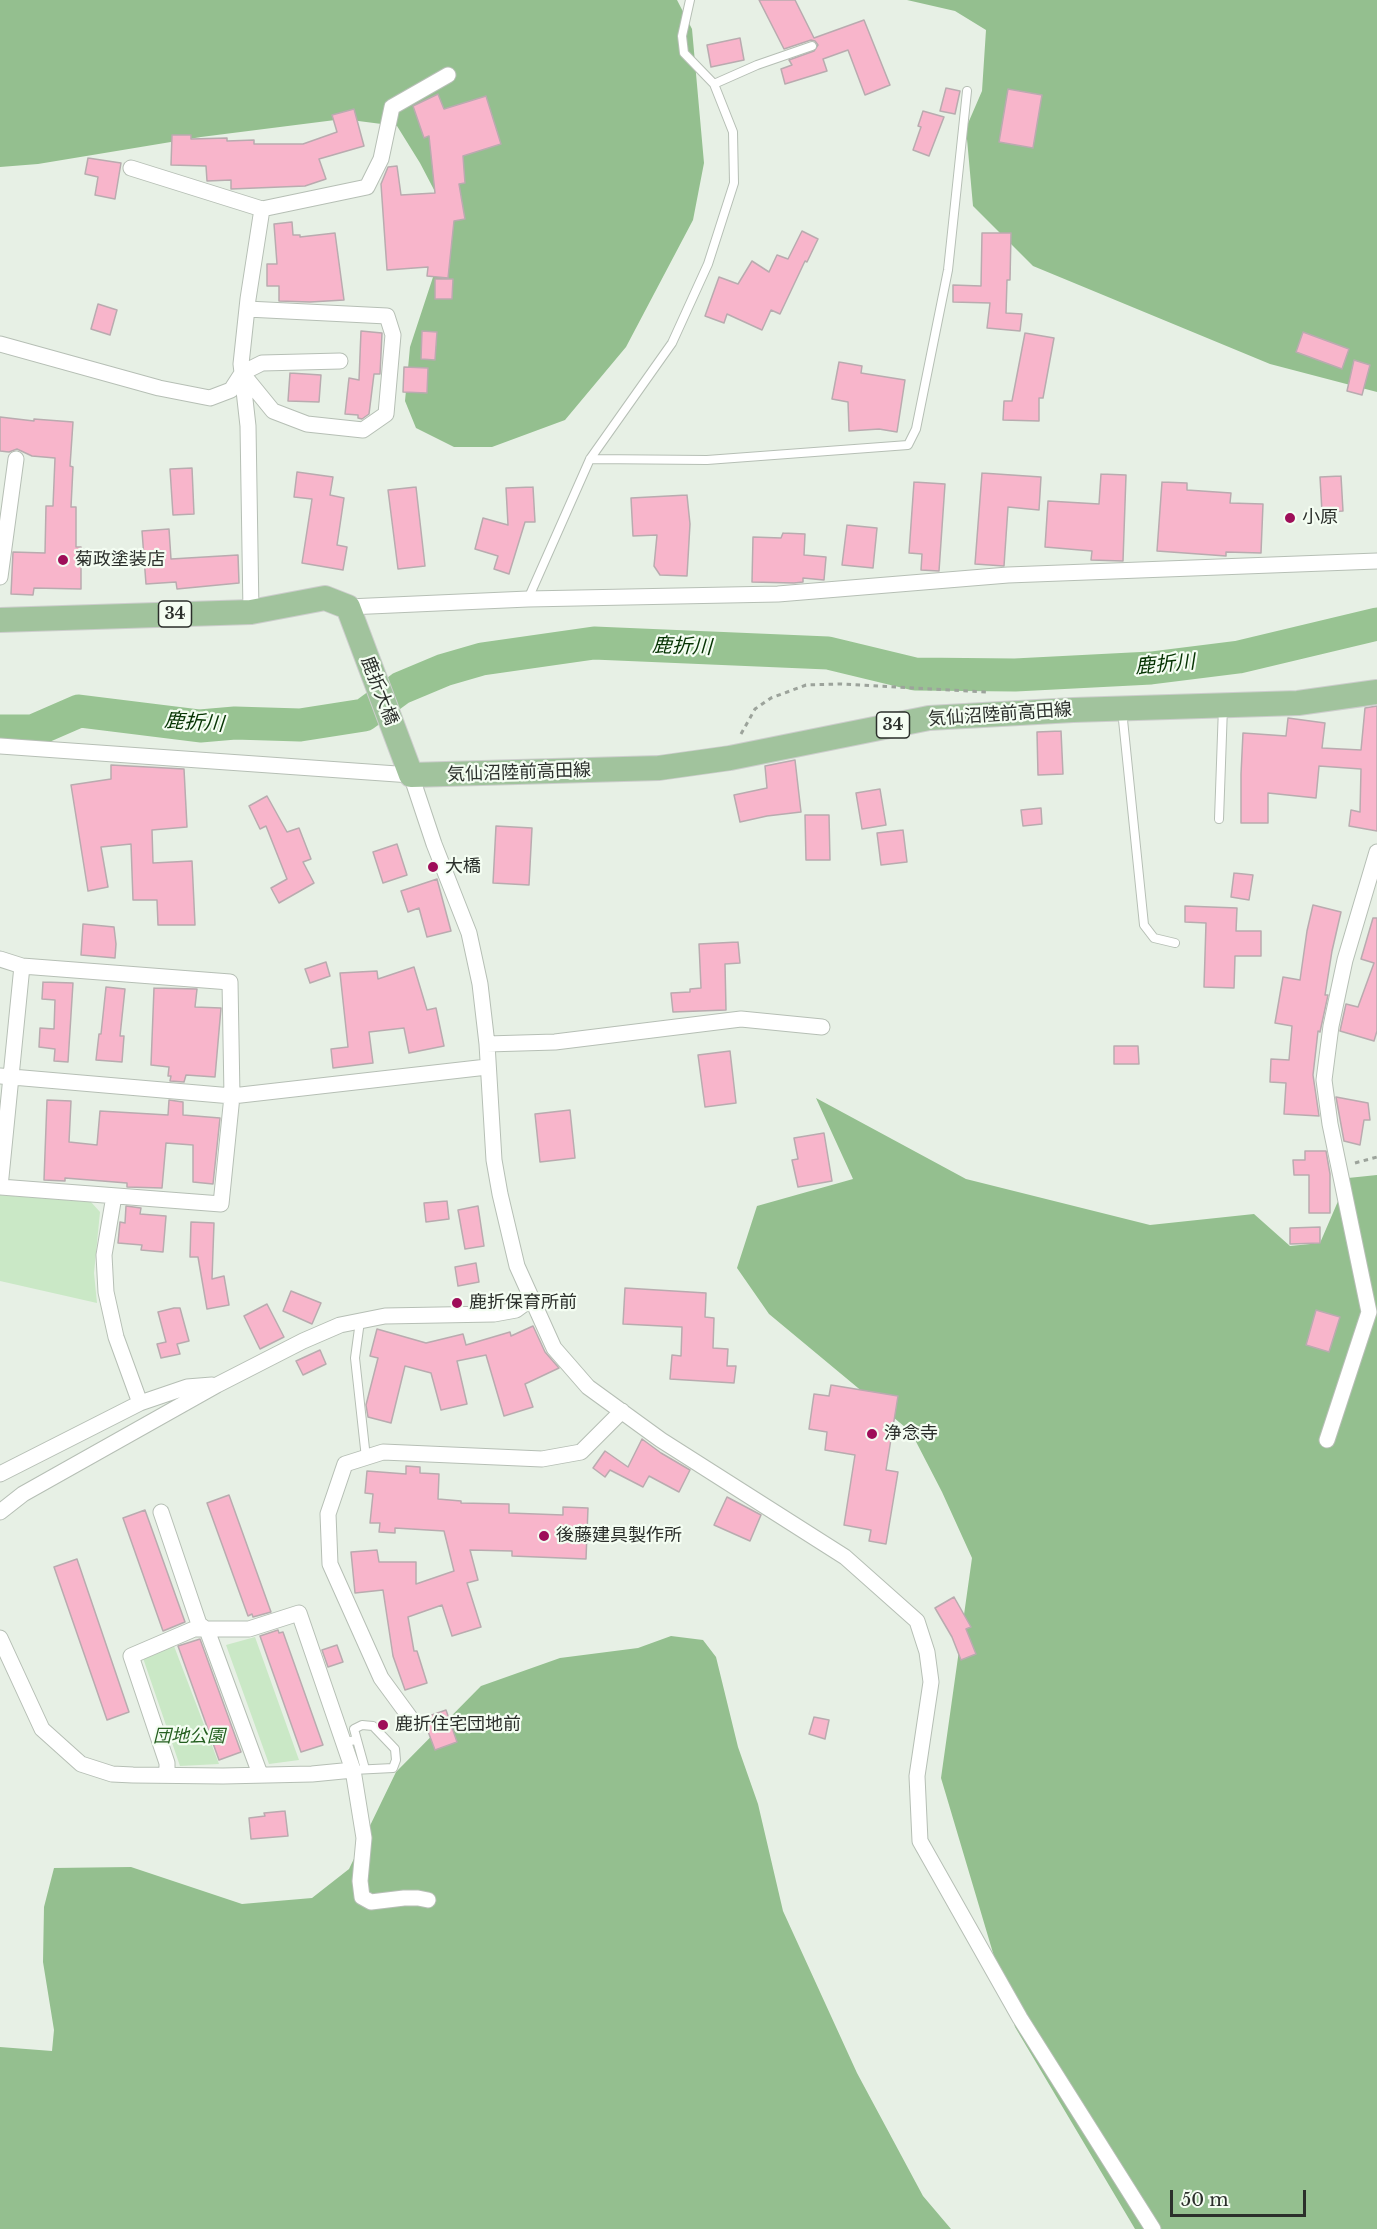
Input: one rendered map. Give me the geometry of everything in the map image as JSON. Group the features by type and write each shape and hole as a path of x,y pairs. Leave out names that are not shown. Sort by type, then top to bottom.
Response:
{"main road":[{"name":"34","path":"0,620 251,612 325,598 348,607"},
{"name":"鹿折大橋","path":"348,607 411,775"},
{"name":"気仙沼陸前高田線","path":"411,775 659,768 730,758 929,718 1298,703 1377,692"}],"street":[{"path":"131,168 262,209 367,187 381,159 392,107 448,75"},
{"path":"251,612 248,426 242,373 247,309 262,209"},
{"path":"242,373 273,411 307,424 363,430 386,414 393,334 387,316 247,309"},
{"path":"0,344 159,388 210,398 231,390 242,373 262,363 340,361"},
{"path":"0,577 16,459"},
{"path":"348,607 528,599 778,594 1008,575 1377,561"},
{"path":"0,746 411,775 434,844 469,933 480,984 487,1044 494,1160 517,1266 554,1348 588,1387 661,1440 845,1557 917,1621 927,1652 931,1683 917,1776 920,1841 1020,2018 1153,2229"},
{"path":"1327,1440 1369,1312 1330,1124 1324,1080 1331,1026 1345,960 1377,852"},
{"path":"0,959 22,966 230,982 232,1096 221,1204 0,1187 6,1077 22,966"},
{"path":"487,1044 555,1042 741,1019 822,1027"},
{"path":"6,1077 232,1096 487,1067"},
{"path":"114,1196 104,1255 106,1292 116,1338 140,1403"},
{"path":"0,1512 23,1494 217,1385 303,1341 340,1325 385,1316 494,1314 516,1310 531,1299"},
{"path":"0,1474 140,1403 187,1387 217,1385"},
{"path":"414,1723 381,1678 330,1564 328,1515 345,1464 383,1452 542,1459 581,1452 622,1411"},
{"path":"161,1512 199,1624 207,1629 260,1774"},
{"path":"167,1775 167,1763 131,1656 194,1629 249,1629 299,1613 350,1741 359,1770 364,1838 360,1881 362,1897 370,1902 418,1898 428,1900"},
{"path":"0,1638 42,1729 81,1764 112,1774 312,1774 359,1770"}],"lane":[{"path":"528,599 590,459 672,344 708,264 734,183 733,132 714,84 684,53 682,36 690,0"},
{"path":"714,84 757,65 812,46"},
{"path":"590,459 706,460 908,445 916,429 948,270 967,91"},
{"path":"1219,819 1223,705"},
{"path":"1122,709 1144,925 1154,938 1175,943"},
{"path":"360,1320 355,1358 366,1458"},
{"path":"350,1741 354,1728 362,1725 374,1726 394,1749 396,1760 393,1768 359,1770"}],"path":[{"path":"1339,1168 1377,1157"}],"green space":[{"path":"0,0 677,0 692,29 704,163 693,220 626,347 565,420 492,447 454,447 416,428 405,401 410,347 435,271 443,207 397,126 343,119 201,137 38,164 0,167"},
{"path":"907,0 1377,0 1377,392 1270,364 1033,266 973,206 966,128 982,91 986,30 955,11"},
{"path":"816,1098 966,1179 1150,1225 1254,1214 1290,1246 1320,1243 1348,1178 1377,1175 1377,2229 1135,2229 1015,2027 941,1778 972,1558 911,1432 769,1314 737,1268 757,1206 853,1179"},
{"path":"0,1195 91,1202 100,1212 94,1273 97,1303 0,1281"},
{"path":"671,1636 703,1640 716,1657 738,1747 758,1804 783,1911 857,2073 923,2196 951,2229 0,2229 0,2047 52,2051 54,2030 43,1962 44,1907 54,1868 131,1867 242,1904 312,1898 349,1869 396,1772 481,1686 560,1658 638,1648"},
{"name":"団地公園","path":"255,1637 299,1760 269,1764 226,1645"},
{"name":"団地公園","path":"174,1646 219,1764 180,1766 143,1658"}],"building":[{"path":"759,0 795,0 814,38 864,20 890,85 865,95 848,50 823,59 827,71 785,84 781,69 792,65 789,60 814,51 818,45 811,40 784,49"},
{"path":"740,38 744,60 711,67 707,45"},
{"path":"946,88 960,91 955,114 940,111"},
{"path":"1008,89 1042,95 1033,148 999,142"},
{"path":"438,94 444,109 486,96 501,144 463,156 465,183 459,184 465,219 454,221 448,278 427,276 428,267 387,270 381,184 388,167 397,166 401,195 435,193 429,136 424,138 413,106"},
{"path":"354,109 364,146 319,159 326,179 305,186 231,189 231,180 207,181 206,166 171,165 172,135 191,135 191,139 254,140 254,144 303,144 337,132 332,115"},
{"path":"923,111 944,117 929,156 913,150 921,127 918,126"},
{"path":"88,158 121,163 115,199 95,195 98,177 85,174"},
{"path":"292,222 293,235 300,235 300,237 335,233 344,300 279,301 279,286 267,286 267,264 277,264 274,224"},
{"path":"802,231 818,239 780,314 771,310 762,330 727,314 724,323 705,316 719,277 738,284 752,261 769,272 777,255 788,259"},
{"path":"982,233 1011,233 1010,280 1007,280 1006,313 1022,314 1020,331 987,328 990,303 953,302 953,285 981,286"},
{"path":"435,279 453,279 452,299 435,299"},
{"path":"98,304 117,310 110,335 91,329"},
{"path":"361,331 382,333 380,374 374,374 369,414 362,419 358,418 358,415 345,414 349,378 359,380"},
{"path":"422,331 437,332 435,360 421,359"},
{"path":"1303,332 1349,349 1342,369 1296,352"},
{"path":"1025,333 1054,338 1043,398 1039,398 1039,421 1003,420 1004,401 1012,401"},
{"path":"1354,360 1370,365 1362,395 1347,391"},
{"path":"839,362 862,366 861,373 905,380 897,432 879,429 849,431 848,402 832,399"},
{"path":"404,367 428,368 427,393 403,392"},
{"path":"290,373 321,375 319,402 288,401"},
{"path":"0,417 73,422 70,466 73,467 71,507 76,507 76,547 81,547 81,589 34,588 33,595 11,594 13,552 45,553 46,506 53,506 55,458 32,456 17,449 9,452 0,451"},
{"path":"192,468 194,514 173,515 170,469"},
{"path":"297,472 333,477 330,495 344,498 337,545 347,547 343,570 302,563 312,499 294,497"},
{"path":"982,473 1041,477 1039,510 1008,507 1004,566 975,564"},
{"path":"1101,474 1126,475 1123,561 1091,560 1092,551 1045,547 1048,501 1099,504"},
{"path":"1341,476 1343,511 1322,512 1320,477"},
{"path":"914,482 945,484 939,571 921,570 922,554 909,553"},
{"path":"1162,482 1187,483 1187,490 1231,493 1230,503 1263,504 1261,553 1226,552 1226,556 1157,551"},
{"path":"416,487 425,566 398,569 388,490"},
{"path":"533,487 535,522 525,522 509,574 494,569 498,556 475,549 483,518 508,525 506,488"},
{"path":"687,495 690,524 687,576 660,575 654,566 657,535 633,536 631,498"},
{"path":"847,525 877,528 873,568 842,565"},
{"path":"169,529 171,559 238,555 239,583 177,589 176,582 146,584 142,531"},
{"path":"783,533 805,534 804,555 826,557 824,580 803,578 803,582 794,583 752,582 753,537 781,538"},
{"path":"1377,706 1377,831 1349,826 1351,810 1360,812 1361,769 1319,766 1316,798 1268,793 1268,823 1241,823 1243,733 1286,736 1288,718 1325,723 1322,748 1361,750 1365,708"},
{"path":"1061,731 1063,774 1038,775 1037,732"},
{"path":"795,760 801,812 740,822 734,795 767,788 765,766"},
{"path":"111,765 184,769 187,827 152,830 153,863 192,861 195,925 158,925 157,900 133,900 131,844 101,847 108,887 88,891 71,785 111,779"},
{"path":"880,789 886,825 862,829 856,793"},
{"path":"267,796 287,832 299,828 311,859 303,862 314,883 279,903 271,888 287,879 266,826 260,829 249,806"},
{"path":"1041,808 1042,824 1023,826 1021,810"},
{"path":"805,815 829,815 830,860 806,860"},
{"path":"496,826 532,828 529,885 493,883"},
{"path":"903,830 907,862 881,865 877,833"},
{"path":"397,844 407,875 383,883 373,852"},
{"path":"1234,873 1253,875 1249,900 1231,897"},
{"path":"437,879 451,931 427,937 419,908 408,912 401,891"},
{"path":"1313,905 1341,912 1325,995 1328,995 1320,1032 1318,1031 1313,1075 1319,1116 1284,1114 1286,1083 1270,1082 1271,1059 1289,1060 1292,1026 1275,1023 1283,977 1300,980"},
{"path":"1185,906 1237,908 1236,931 1261,931 1261,956 1235,956 1234,988 1204,987 1206,923 1185,922"},
{"path":"1373,918 1377,918 1377,1031 1374,1041 1340,1031 1346,1004 1358,1007 1374,963 1361,959"},
{"path":"83,924 114,927 115,958 81,955"},
{"path":"738,942 740,963 725,964 726,1010 673,1012 671,993 690,992 690,989 701,988 699,944"},
{"path":"326,962 330,976 310,983 305,969"},
{"path":"414,967 427,1010 436,1008 444,1046 409,1053 404,1028 369,1032 373,1063 333,1068 331,1049 348,1047 340,973 377,971 378,979"},
{"path":"43,982 73,983 68,1062 54,1061 55,1049 39,1047 40,1028 54,1029 55,1000 42,999"},
{"path":"106,987 125,989 120,1036 124,1036 122,1062 96,1060"},
{"path":"154,988 197,989 195,1007 221,1008 215,1077 186,1075 184,1082 170,1081 169,1067 151,1065"},
{"path":"1114,1046 1138,1046 1139,1064 1114,1064"},
{"path":"730,1051 736,1103 705,1107 698,1055"},
{"path":"1336,1097 1368,1103 1370,1120 1364,1120 1360,1145 1344,1141"},
{"path":"47,1100 71,1101 69,1142 97,1145 100,1111 168,1115 169,1100 183,1102 183,1115 220,1118 213,1184 193,1182 193,1145 166,1143 162,1188 127,1187 127,1183 65,1178 65,1181 44,1180"},
{"path":"570,1110 575,1158 540,1162 535,1114"},
{"path":"824,1133 832,1181 798,1187 792,1160 798,1159 794,1138"},
{"path":"1305,1151 1326,1151 1330,1174 1330,1213 1309,1213 1309,1175 1294,1175 1293,1160 1305,1160"},
{"path":"447,1201 449,1219 426,1222 424,1203"},
{"path":"126,1206 141,1208 140,1214 166,1216 163,1252 141,1250 142,1245 118,1243 120,1222 125,1223"},
{"path":"478,1206 484,1246 465,1249 458,1210"},
{"path":"191,1222 214,1223 212,1279 224,1276 229,1305 207,1309 198,1257 190,1257"},
{"path":"1320,1227 1320,1243 1290,1244 1290,1228"},
{"path":"476,1263 479,1282 458,1286 455,1267"},
{"path":"625,1288 706,1293 705,1317 714,1318 713,1348 728,1349 727,1366 736,1366 734,1383 670,1379 672,1355 681,1356 682,1327 623,1324"},
{"path":"291,1291 321,1303 312,1324 283,1311"},
{"path":"267,1304 284,1337 260,1349 244,1316"},
{"path":"180,1308 189,1341 177,1344 180,1354 161,1358 157,1344 166,1342 158,1312"},
{"path":"1316,1310 1340,1317 1329,1352 1306,1345"},
{"path":"533,1326 545,1352 559,1368 525,1384 533,1407 504,1416 486,1355 457,1361 467,1404 441,1410 431,1373 405,1366 391,1423 368,1417 366,1405 378,1358 370,1356 377,1329 426,1343 463,1334 466,1345 510,1332 511,1336"},
{"path":"320,1350 326,1364 303,1375 296,1361"},
{"path":"831,1385 898,1396 886,1470 898,1472 886,1544 869,1541 871,1530 844,1525 855,1455 825,1450 827,1432 809,1429 814,1394 829,1396"},
{"path":"642,1439 690,1470 679,1492 649,1476 643,1487 610,1470 605,1477 593,1468 605,1451 628,1467"},
{"path":"406,1466 420,1467 420,1473 439,1474 438,1499 461,1501 461,1503 509,1504 509,1513 563,1515 563,1507 588,1508 586,1559 512,1556 512,1551 470,1550 478,1580 467,1583 481,1627 452,1636 442,1605 408,1617 414,1651 417,1651 427,1683 405,1690 393,1656 383,1590 355,1593 351,1552 377,1550 379,1562 416,1562 416,1584 454,1571 444,1531 395,1528 395,1533 379,1532 380,1523 370,1523 373,1494 365,1493 367,1471 406,1474"},
{"path":"229,1495 271,1612 253,1617 252,1614 248,1616 207,1503"},
{"path":"727,1497 761,1515 750,1541 714,1525"},
{"path":"145,1510 185,1622 163,1631 123,1518"},
{"path":"77,1559 129,1712 107,1720 54,1567"},
{"path":"954,1597 971,1627 966,1629 976,1654 961,1660 952,1637 935,1608"},
{"path":"278,1630 279,1633 283,1632 323,1745 301,1752 260,1636"},
{"path":"200,1639 241,1752 219,1760 178,1646"},
{"path":"337,1645 343,1662 328,1667 322,1650"},
{"path":"446,1710 457,1742 435,1750 423,1718"},
{"path":"814,1717 829,1720 825,1739 809,1734"},
{"path":"285,1811 288,1836 251,1839 249,1818 265,1816 264,1813"}],"waterway":[{"name":"鹿折川","path":"0,731 33,731 79,711 200,726 235,723 300,725 364,715 401,688 444,670 482,659 594,643 828,653 915,674 1015,675 1151,668 1239,657 1377,624"}],"place":[{"name":"小原","path":"1290,518"},
{"name":"菊政塗装店","path":"63,560"},
{"name":"大橋","path":"433,867"},
{"name":"鹿折保育所前","path":"457,1303"},
{"name":"浄念寺","path":"872,1434"},
{"name":"後藤建具製作所","path":"544,1536"},
{"name":"鹿折住宅団地前","path":"383,1725"}]}
